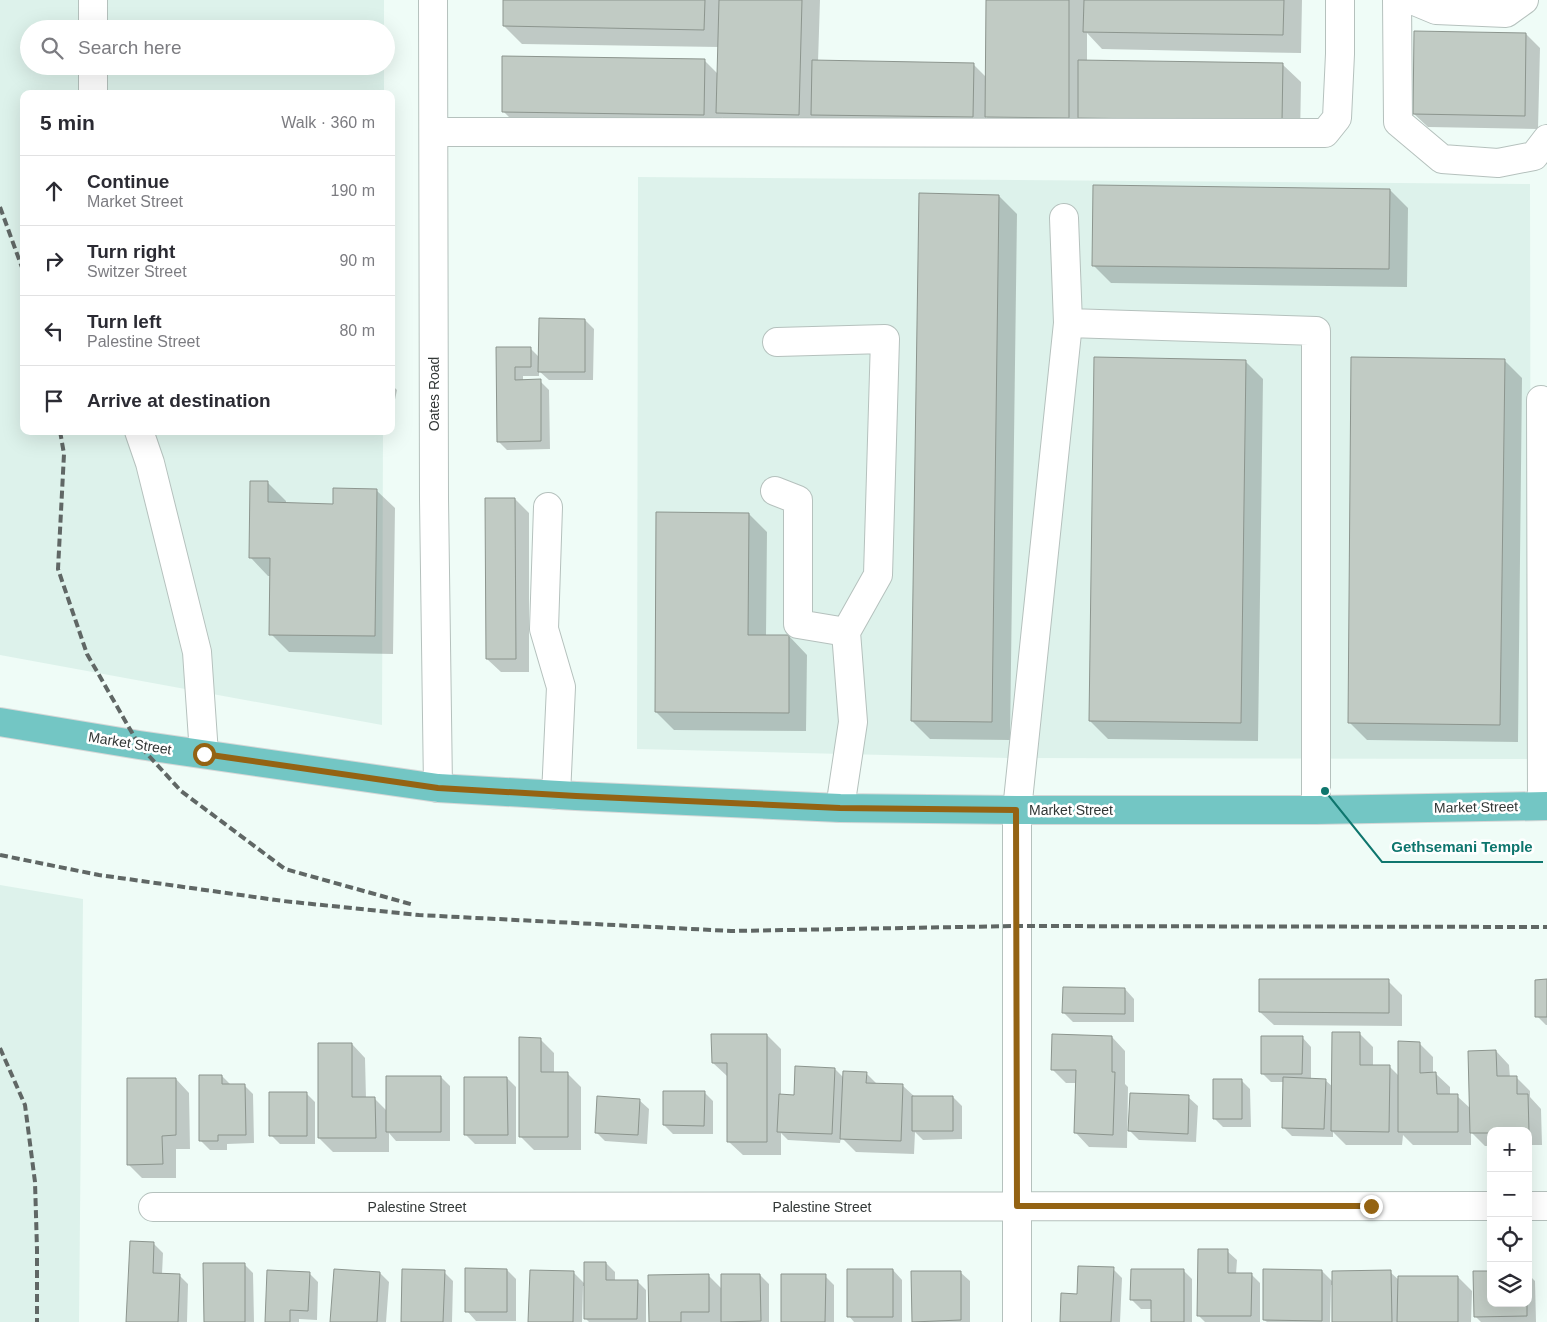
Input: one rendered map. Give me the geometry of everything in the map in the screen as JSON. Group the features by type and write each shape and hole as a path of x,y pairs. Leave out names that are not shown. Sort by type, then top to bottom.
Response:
{"main road":[{"name":"Market Street","path":"0,722 438,788 556,795 840,808 1016,810 1316,810 1545,806"}],"street":[{"path":"93,0 93,20"},
{"name":"Oates Road","path":"433,0 434,499 438,788"},
{"path":"434,132 1325,133 1336,118 1340,54 1340,0"},
{"path":"1397,0 1398,122 1442,159 1498,163 1534,156 1547,139"},
{"path":"1412,0 1436,10 1506,13 1524,0"},
{"path":"93,75 93,90"},
{"path":"1017,1322 1016,810 1068,322 1064,218"},
{"path":"1068,322 1316,331 1316,810"},
{"path":"777,342 885,339 878,575 846,632 853,722 840,808"},
{"path":"1541,400 1545,806"},
{"path":"140,435 150,463 197,652 204,754"},
{"path":"775,491 798,500 798,624 846,632"},
{"path":"548,507 544,628 561,687 556,795"},
{"name":"Palestine Street","path":"153,1207 1487,1206"},
{"path":"1532,1206 1547,1206"}],"shaded area":[{"path":"0,0 384,0 384,20 20,20 20,75 384,75 384,90 20,90 20,435 383,435 382,725 0,655"},
{"path":"638,177 1530,184 1531,759 1008,758 637,749"},
{"path":"0,885 83,899 79,1322 0,1322"}],"building":[{"path":"503,0 705,0 704,30 503,26"},
{"path":"719,0 802,0 799,115 716,113"},
{"path":"986,0 1069,0 1069,118 985,117"},
{"path":"1084,0 1284,0 1283,35 1083,32"},
{"path":"1414,31 1526,33 1525,116 1413,114"},
{"path":"502,56 705,59 704,115 502,112"},
{"path":"812,60 974,63 973,117 811,115"},
{"path":"1078,60 1283,63 1282,121 1078,118"},
{"path":"1093,185 1390,189 1389,269 1092,266"},
{"path":"919,193 999,195 992,722 911,721"},
{"path":"539,318 585,319 585,372 538,372"},
{"path":"496,347 531,347 531,367 515,367 515,380 541,379 541,441 497,442"},
{"path":"1094,357 1246,360 1241,723 1089,721"},
{"path":"1351,357 1505,359 1500,725 1348,723"},
{"path":"250,481 268,481 268,502 333,504 333,488 377,489 375,636 269,635 270,558 249,558"},
{"path":"485,498 515,498 516,659 486,659"},
{"path":"656,512 749,513 748,635 789,635 789,713 655,712"},
{"path":"1259,979 1389,979 1389,1013 1259,1012"},
{"path":"1547,979 1547,1017 1535,1017 1535,980"},
{"path":"1063,987 1125,988 1125,1014 1062,1013"},
{"path":"1332,1032 1360,1032 1360,1065 1390,1065 1389,1132 1331,1131"},
{"path":"711,1034 767,1034 767,1142 727,1142 727,1063 712,1063"},
{"path":"1052,1034 1112,1036 1112,1072 1115,1072 1113,1135 1074,1133 1076,1070 1051,1070"},
{"path":"1261,1036 1303,1036 1302,1074 1261,1074"},
{"path":"519,1037 541,1038 541,1072 568,1072 568,1137 519,1137"},
{"path":"1398,1041 1420,1042 1420,1073 1436,1072 1437,1094 1458,1094 1458,1132 1398,1132"},
{"path":"318,1043 352,1043 352,1097 375,1097 376,1138 318,1138"},
{"path":"1496,1050 1497,1076 1517,1076 1517,1094 1528,1094 1529,1127 1487,1127 1487,1133 1470,1133 1468,1051"},
{"path":"795,1066 835,1068 832,1134 777,1132 779,1094 794,1095"},
{"path":"843,1071 867,1072 866,1083 903,1084 901,1141 840,1139"},
{"path":"199,1075 222,1075 222,1084 245,1084 246,1135 218,1135 218,1141 199,1141"},
{"path":"386,1076 441,1076 441,1132 386,1132"},
{"path":"464,1077 507,1077 508,1135 464,1135"},
{"path":"1283,1077 1326,1079 1324,1129 1282,1128"},
{"path":"127,1078 176,1078 176,1135 162,1136 163,1164 127,1165"},
{"path":"1213,1079 1242,1079 1242,1119 1213,1119"},
{"path":"663,1091 705,1091 704,1126 663,1125"},
{"path":"269,1092 307,1092 307,1136 269,1136"},
{"path":"1130,1093 1189,1095 1188,1134 1128,1131"},
{"path":"597,1096 640,1099 638,1135 595,1133"},
{"path":"912,1096 953,1096 953,1131 912,1131"},
{"path":"130,1241 154,1242 153,1273 180,1274 178,1322 126,1322"},
{"path":"1198,1249 1228,1249 1228,1273 1252,1273 1251,1316 1197,1316"},
{"path":"584,1262 606,1262 606,1280 638,1280 637,1319 584,1319"},
{"path":"203,1263 245,1263 245,1322 204,1322"},
{"path":"1078,1266 1114,1267 1111,1322 1060,1322 1061,1293 1077,1294"},
{"path":"465,1268 507,1269 507,1312 465,1312"},
{"path":"334,1269 380,1272 377,1322 330,1322"},
{"path":"402,1269 445,1270 443,1322 401,1322"},
{"path":"847,1269 893,1269 893,1317 847,1317"},
{"path":"1131,1269 1184,1269 1184,1322 1151,1322 1151,1300 1130,1300"},
{"path":"1263,1269 1322,1270 1322,1321 1263,1320"},
{"path":"267,1270 310,1272 308,1311 290,1310 290,1322 265,1322"},
{"path":"530,1270 574,1271 573,1322 528,1322"},
{"path":"1391,1270 1392,1322 1332,1322 1332,1271"},
{"path":"911,1271 961,1271 961,1320 912,1322"},
{"path":"1473,1271 1487,1271 1487,1307 1527,1307 1527,1316 1474,1317"},
{"path":"709,1274 709,1312 681,1312 681,1322 649,1322 648,1275"},
{"path":"721,1274 760,1274 761,1321 721,1322"},
{"path":"781,1274 826,1274 825,1322 781,1322"},
{"path":"1398,1276 1458,1276 1458,1322 1397,1322"}],"railway":[{"path":"0,207 20,262"},
{"path":"61,435 64,454 58,569 87,654 139,745 181,791 285,869 414,905"},
{"path":"0,855 99,875 283,901 419,915 731,931 1017,926 1547,927"},
{"path":"0,1048 25,1105 35,1182 37,1322"}],"place":[{"name":"Gethsemani Temple","path":"1325,791"}],"route":[{"path":"204,754 438,788 840,808 1016,810 1017,1206 1371,1206"}]}
